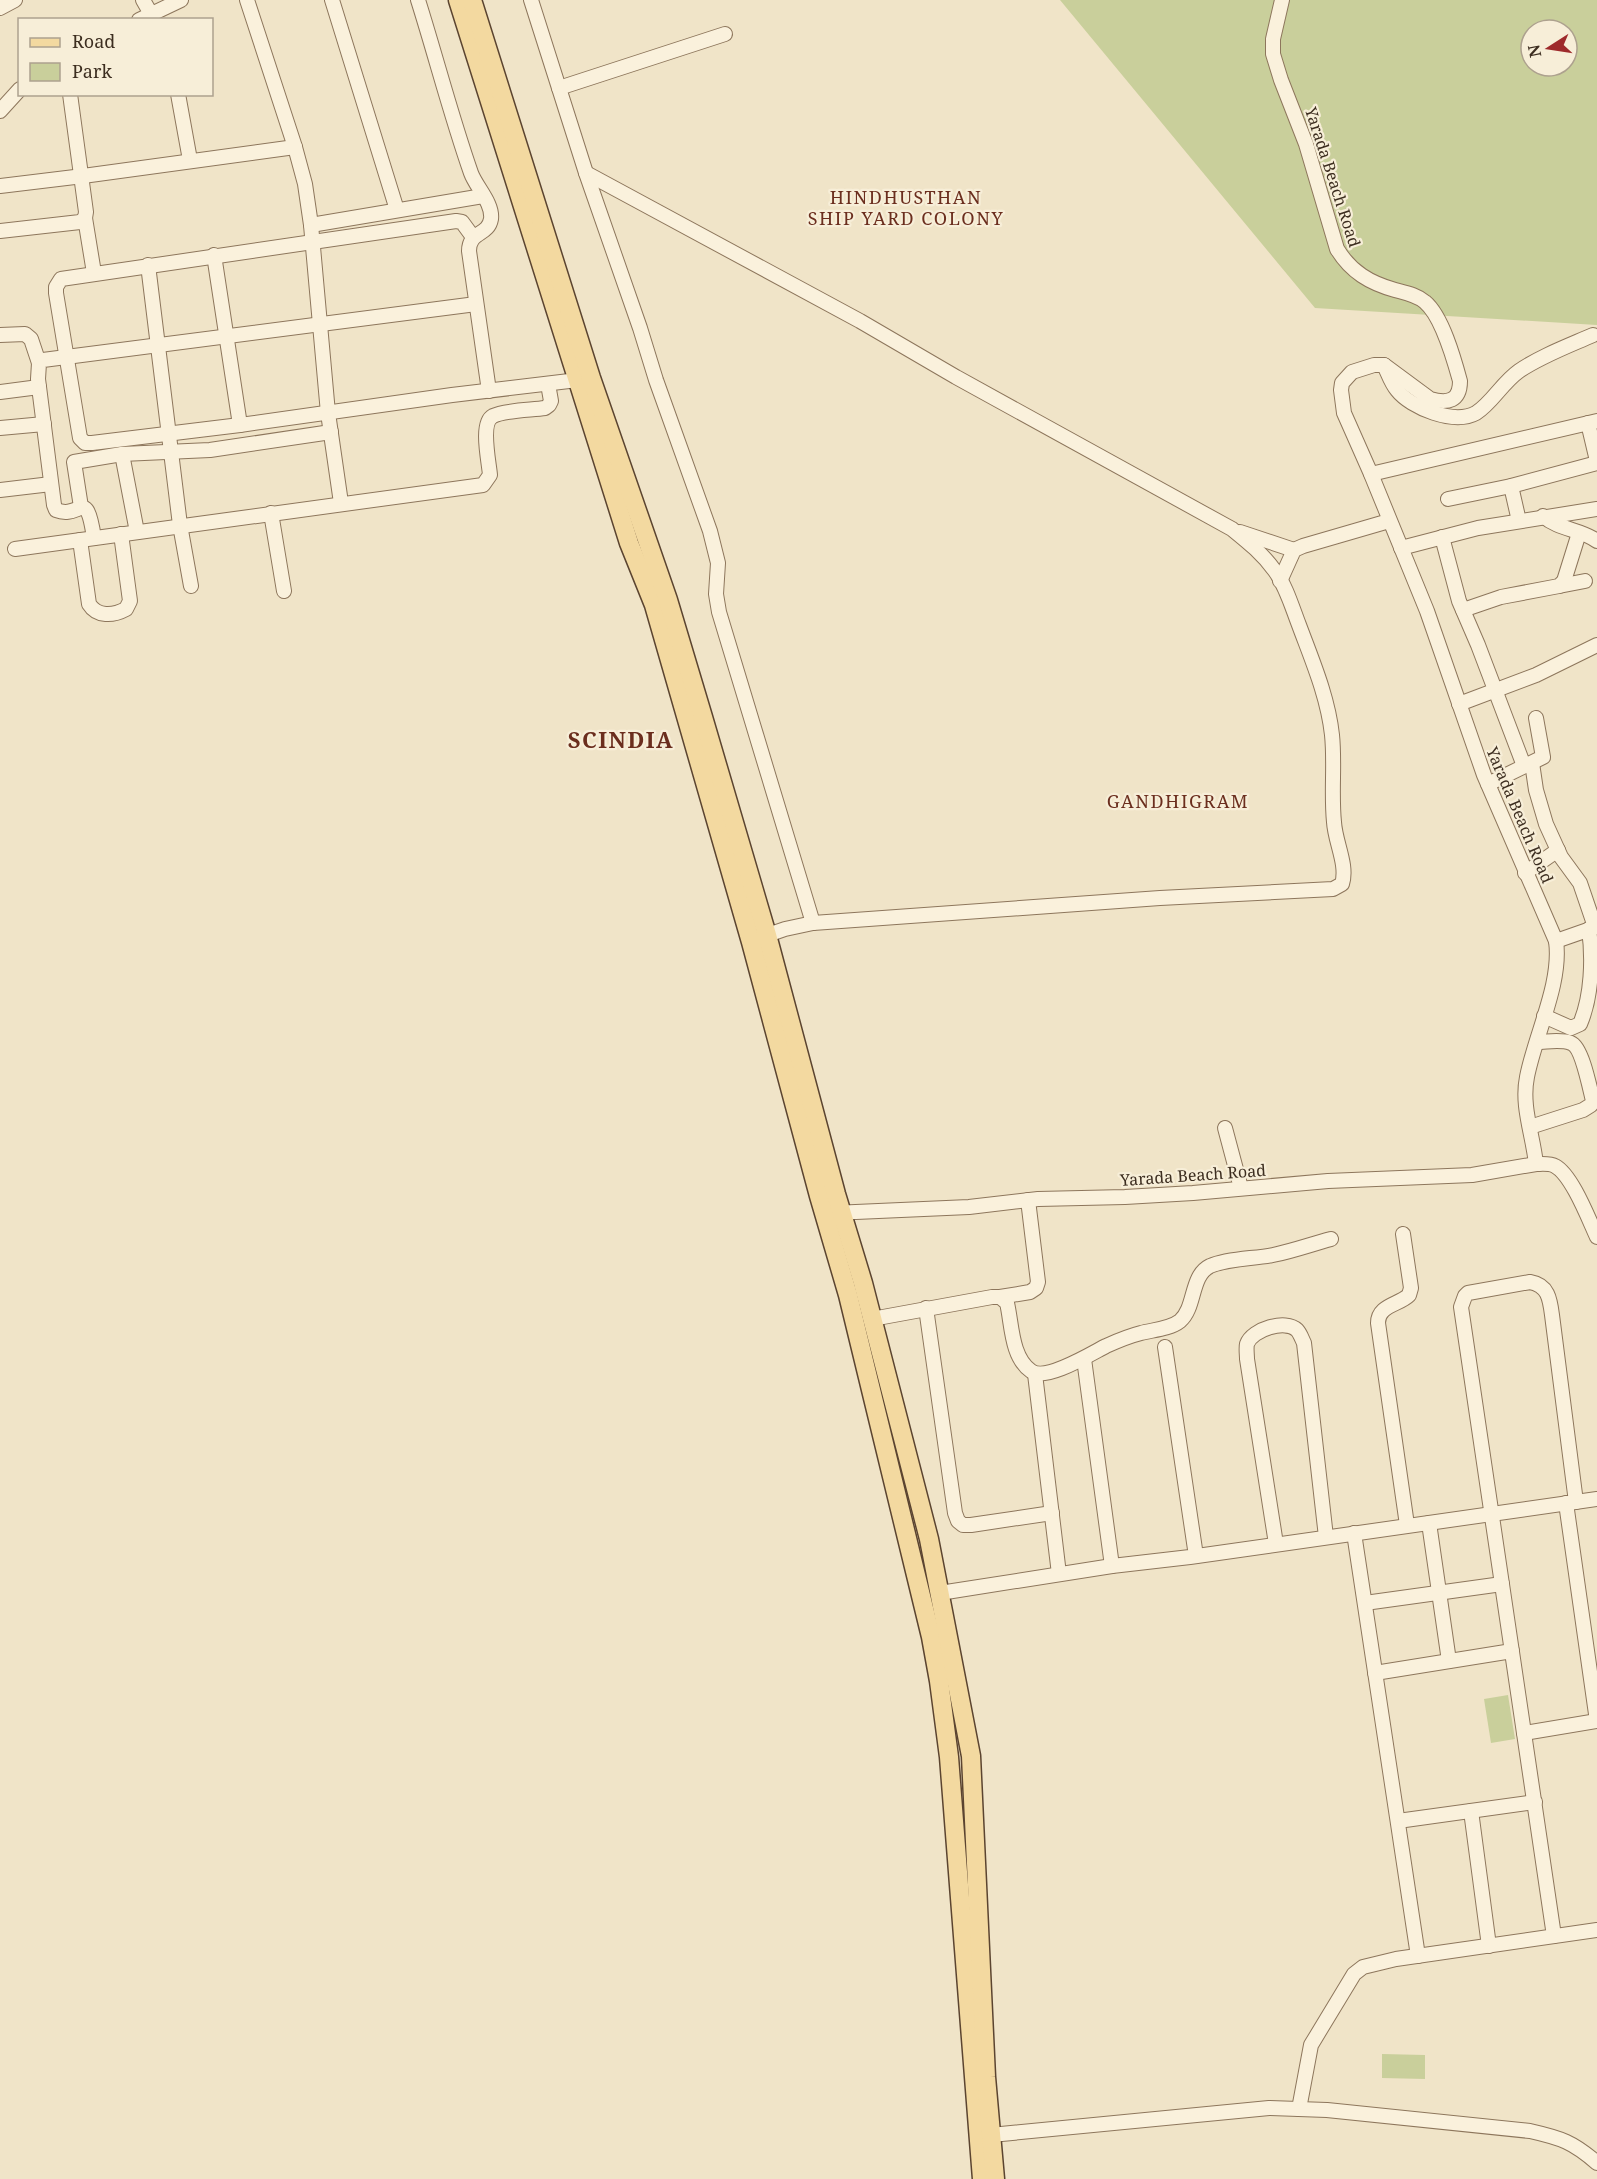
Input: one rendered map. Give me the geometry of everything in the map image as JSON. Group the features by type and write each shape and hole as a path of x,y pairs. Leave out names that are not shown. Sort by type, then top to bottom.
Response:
{"main road":[{"path":"458,0 584,379 668,600 732,850 759,938 833,1212 848,1295 931,1636 939,1681 948,1757 982,2179"},
{"path":"472,0 584,379"},
{"path":"833,1212 872,1319 921,1505 971,1756 986,2077 995,2179"}],"street":[{"path":"0,8 15,0"},
{"path":"143,0 153,16 181,0"},
{"path":"247,0 305,184 311,225 328,413 341,503"},
{"path":"332,0 397,210"},
{"path":"418,0 472,174 490,210 491,219 487,228 473,237 469,243 489,391"},
{"path":"531,0 665,408 710,531 718,563 716,594 719,612 813,923"},
{"name":"Yarada Beach Road","path":"833,1212 969,1207 1028,1200 1125,1197 1329,1181 1472,1175 1536,1164 1527,1111 1526,1085 1556,969 1556,941 1488,784 1441,649 1344,413 1341,390 1346,377 1352,372 1374,365 1384,365 1430,399 1448,401 1455,398 1460,391 1458,373 1433,310 1419,298 1367,280 1344,261 1337,249 1306,144 1273,54 1273,39 1282,0"},
{"path":"559,88 725,34"},
{"path":"0,111 18,91"},
{"path":"70,96 83,176 85,218 94,273"},
{"path":"178,96 190,160"},
{"path":"0,186 295,147"},
{"path":"586,173 860,321 956,377 1232,529 1294,550 1389,521"},
{"path":"311,225 483,196"},
{"path":"0,231 80,222 85,218"},
{"path":"473,237 462,222 456,221 61,279 56,287 80,438 85,443 169,434 584,379"},
{"path":"214,255 240,425"},
{"path":"148,265 170,452 191,586"},
{"path":"39,363 67,356 476,304"},
{"path":"0,335 25,334 31,339 39,363 39,387 56,510 61,512 81,507 87,509 91,515 94,538"},
{"path":"1384,365 1396,389 1412,403 1435,412 1462,417 1474,414 1481,409 1501,386 1520,370 1593,335"},
{"path":"15,549 483,485 490,475 486,437 489,420 493,416 502,414 545,408 551,401 548,384"},
{"path":"0,392 39,387"},
{"path":"1371,474 1592,422 1597,462 1511,486 1448,499"},
{"path":"0,428 44,424"},
{"path":"81,507 74,462 122,454 210,450 331,432"},
{"path":"122,454 136,532"},
{"path":"0,490 51,484"},
{"path":"1511,486 1519,521"},
{"path":"1401,548 1543,516 1597,509"},
{"path":"271,513 284,591"},
{"path":"1543,516 1554,525 1596,540"},
{"path":"759,938 813,923 1137,899 1333,889 1342,884 1345,874 1335,839 1332,733 1322,690 1292,605 1277,573 1261,554 1232,529"},
{"path":"1559,586 1563,581 1579,533"},
{"path":"80,540 89,604 97,614 110,614 126,609 130,601 121,534"},
{"path":"1442,537 1451,576 1463,610 1528,765 1540,807 1558,850 1580,883 1594,927 1589,986 1580,1024 1571,1028 1544,1016"},
{"path":"1280,580 1294,550"},
{"path":"1463,610 1493,599 1585,581"},
{"path":"1459,704 1536,675 1597,645"},
{"path":"1488,784 1543,757 1536,718"},
{"path":"1525,873 1558,850"},
{"path":"1556,941 1594,927"},
{"path":"1530,1127 1583,1110 1592,1105 1593,1101 1578,1048 1569,1042 1537,1042"},
{"path":"1225,1128 1241,1188"},
{"path":"1536,1164 1549,1164 1561,1171 1573,1188 1597,1237"},
{"path":"872,1319 992,1297 1000,1298 1030,1292 1036,1288 1038,1282 1028,1200"},
{"path":"1402,1234 1411,1288 1410,1295 1386,1308 1380,1314 1378,1323 1407,1525"},
{"path":"1035,1374 1072,1364 1122,1339 1180,1321 1198,1280 1204,1270 1210,1266 1274,1255 1331,1239"},
{"path":"1524,1733 1597,1721 1550,1300 1545,1289 1530,1282 1468,1293 1461,1307 1554,1936"},
{"path":"1000,1298 1007,1303 1017,1350 1028,1369 1035,1374 1059,1574"},
{"path":"926,1308 958,1521 963,1525 970,1525 1052,1513"},
{"path":"1276,1544 1247,1359 1247,1344 1253,1336 1276,1326 1287,1325 1298,1330 1304,1343 1326,1537"},
{"path":"1165,1347 1196,1556"},
{"path":"1084,1359 1112,1566"},
{"path":"940,1593 1112,1566 1597,1499"},
{"path":"1429,1523 1449,1662"},
{"path":"1354,1533 1418,1956"},
{"path":"1365,1603 1502,1584"},
{"path":"1375,1673 1512,1651"},
{"path":"1398,1821 1535,1802"},
{"path":"1471,1811 1489,1946"},
{"path":"1299,2109 1311,2045 1354,1974 1363,1967 1396,1959 1597,1930"},
{"path":"991,2135 1269,2108 1327,2110 1530,2131 1560,2137 1579,2147 1597,2163"}],"green space":[{"path":"1060,0 1597,0 1597,325 1315,308"},
{"path":"1508,1695 1515,1739 1491,1743 1484,1699"},
{"path":"1382,2054 1425,2055 1425,2079 1382,2078"}],"district":[{"name":"HINDHUSTHAN SHIP YARD COLONY","path":"906,207"},
{"name":"SCINDIA","path":"621,739"},
{"name":"GANDHIGRAM","path":"1178,801"}]}
